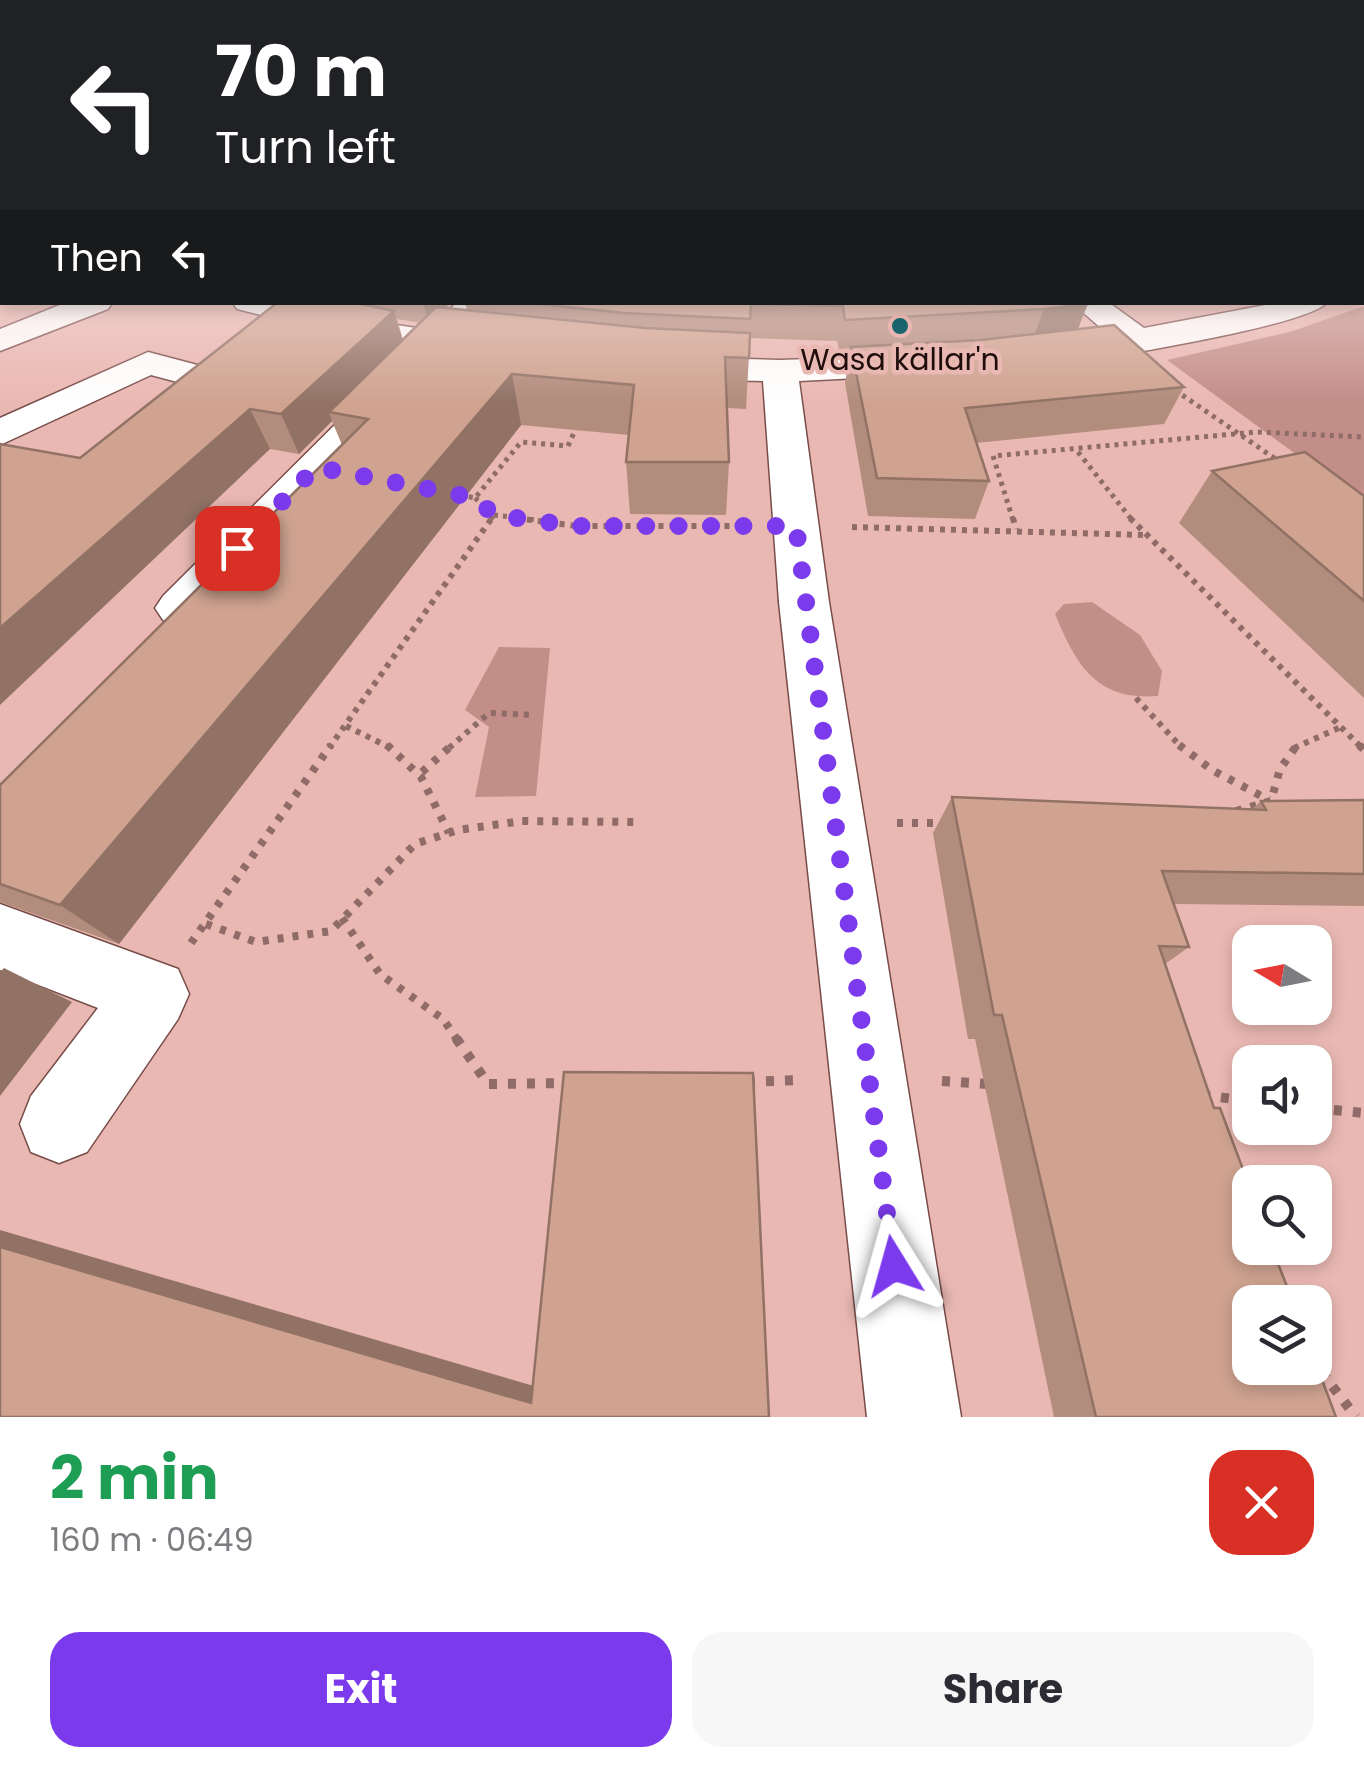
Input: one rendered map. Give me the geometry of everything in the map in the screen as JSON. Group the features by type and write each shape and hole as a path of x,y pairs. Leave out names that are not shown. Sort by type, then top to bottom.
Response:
{"street":[{"path":"0,341 90,305"},
{"path":"260,305 363,330 514,353"},
{"path":"151,637 473,305"},
{"path":"1090,305 1125,345"},
{"path":"1032,358 1125,345 1303,305"},
{"path":"46,457 13,450 0,433 148,363 214,381"},
{"path":"603,364 780,370 961,363"},
{"path":"780,370 796,526 914,1417"},
{"path":"0,938 153,994 58,1124"}],"path":[{"path":"1125,345 1289,470"},
{"path":"475,498 521,442 568,446 603,364"},
{"path":"1016,529 992,456 1078,451 1238,431 1300,430 1364,437"},
{"path":"1078,451 1145,534 1364,750"},
{"path":"458,495 475,498 494,515 576,526 1016,529 1145,534"},
{"path":"153,994 494,515"},
{"path":"1136,698 1154,724 1214,774 1286,810"},
{"path":"422,772 489,713 534,715"},
{"path":"346,726 393,746 422,772 449,833"},
{"path":"1271,801 1280,764 1298,741 1341,727"},
{"path":"1234,812 1271,801"},
{"path":"205,924 256,942 331,931 416,844 449,833 522,821 641,822"},
{"path":"834,822 950,824"},
{"path":"342,918 380,974 443,1019 488,1084 576,1083"},
{"path":"740,1082 868,1077 1006,1084"},
{"path":"1182,1094 1232,1099"},
{"path":"1202,1096 1209,1111"},
{"path":"1332,1110 1364,1113"},
{"path":"1331,1385 1356,1417"}],"shaded area":[{"path":"1364,306 1364,504 1167,360 1290,332"},
{"path":"1092,602 1140,635 1162,671 1158,696 1137,696 1104,686 1080,664 1055,614 1064,604"},
{"path":"499,647 550,648 536,796 475,797 489,727 465,710"}],"building":[{"path":"274,305 366,305 394,311 281,414 250,409 0,628 0,444 80,458"},
{"path":"549,305 751,305 750,319"},
{"path":"797,305 1079,305 845,320 843,306"},
{"path":"436,307 645,328 750,333 749,358 725,357 729,462 626,462 634,385 512,374 60,905 0,884 0,785 368,419 329,412"},
{"path":"1114,325 1184,387 965,408 989,481 877,478 851,347 981,340"},
{"path":"1305,452 1364,496 1364,601 1212,471"},
{"path":"952,797 1266,810 1261,801 1364,800 1364,874 1162,871 1189,947 1159,946 1214,1108 1220,1108 1241,1165 1232,1165 1232,1265 1279,1265 1286,1285 1232,1285 1232,1385 1324,1385 1336,1417 1096,1417 1002,1015 994,1015"},
{"path":"564,1072 753,1073 769,1417 0,1417 0,1247 531,1403"}],"place":[{"name":"Wasa källar'n","path":"900,326"}],"route":[{"path":"237,548 316,467 475,498 494,515 576,526 796,526 894,1266"}]}
